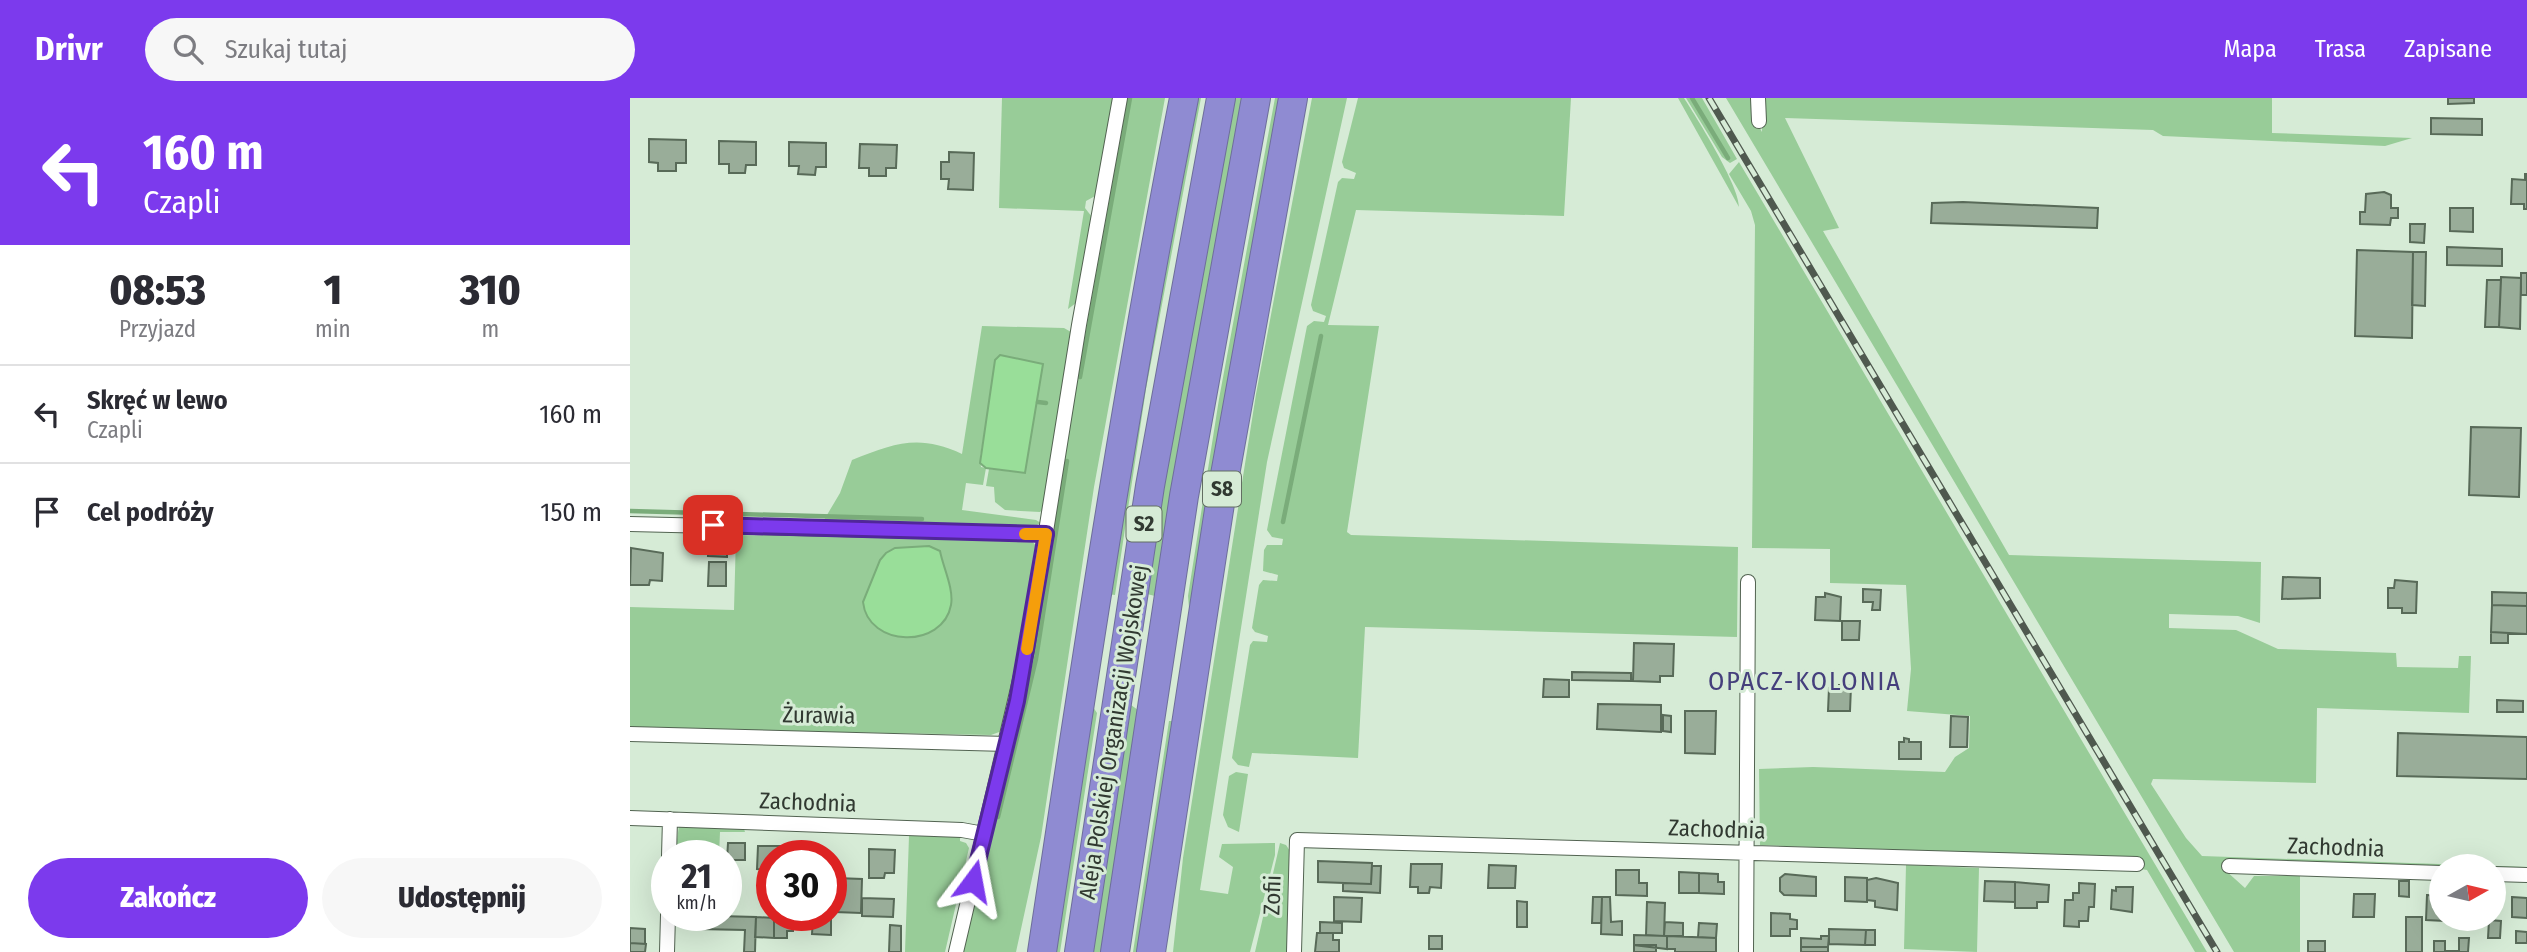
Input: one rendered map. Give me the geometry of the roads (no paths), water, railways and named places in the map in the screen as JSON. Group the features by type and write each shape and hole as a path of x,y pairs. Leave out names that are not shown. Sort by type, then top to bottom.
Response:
{"highway":[{"path":"1042,952 1114,485 1184,98"},
{"name":"Aleja Polskiej Organizacji Wojskowej","path":"1079,952 1152,473 1221,98"},
{"name":"Aleja Polskiej Organizacji Wojskowej","path":"1115,952 1184,496 1256,98"},
{"name":"S8","path":"1151,952 1221,497 1293,98"}],"street":[{"path":"956,952 1027,650 1079,325 1120,98"},
{"path":"1758,98 1759,121"},
{"path":"630,524 1046,534"},
{"path":"1746,952 1748,582"},
{"name":"Żurawia","path":"630,734 1007,744"},
{"name":"Zachodnia","path":"630,818 962,830 984,834"},
{"path":"669,840 670,819"},
{"name":"Zachodnia","path":"1297,840 2137,864"},
{"name":"Zofii","path":"1294,952 1297,840"},
{"name":"Zachodnia","path":"2229,866 2429,873"},
{"path":"2506,874 2527,875"},
{"path":"667,952 668,931"}],"waterway":[{"path":"1080,377 1130,98"},
{"path":"1692,98 1728,158"},
{"path":"1283,522 1321,336"},
{"path":"1038,402 1046,403"},
{"path":"998,817 1036,659 1067,461"},
{"path":"630,511 922,519"}],"railway":[{"path":"1709,98 2217,952"}],"district":[{"name":"OPACZ-KOLONIA","path":"1805,681"}]}
